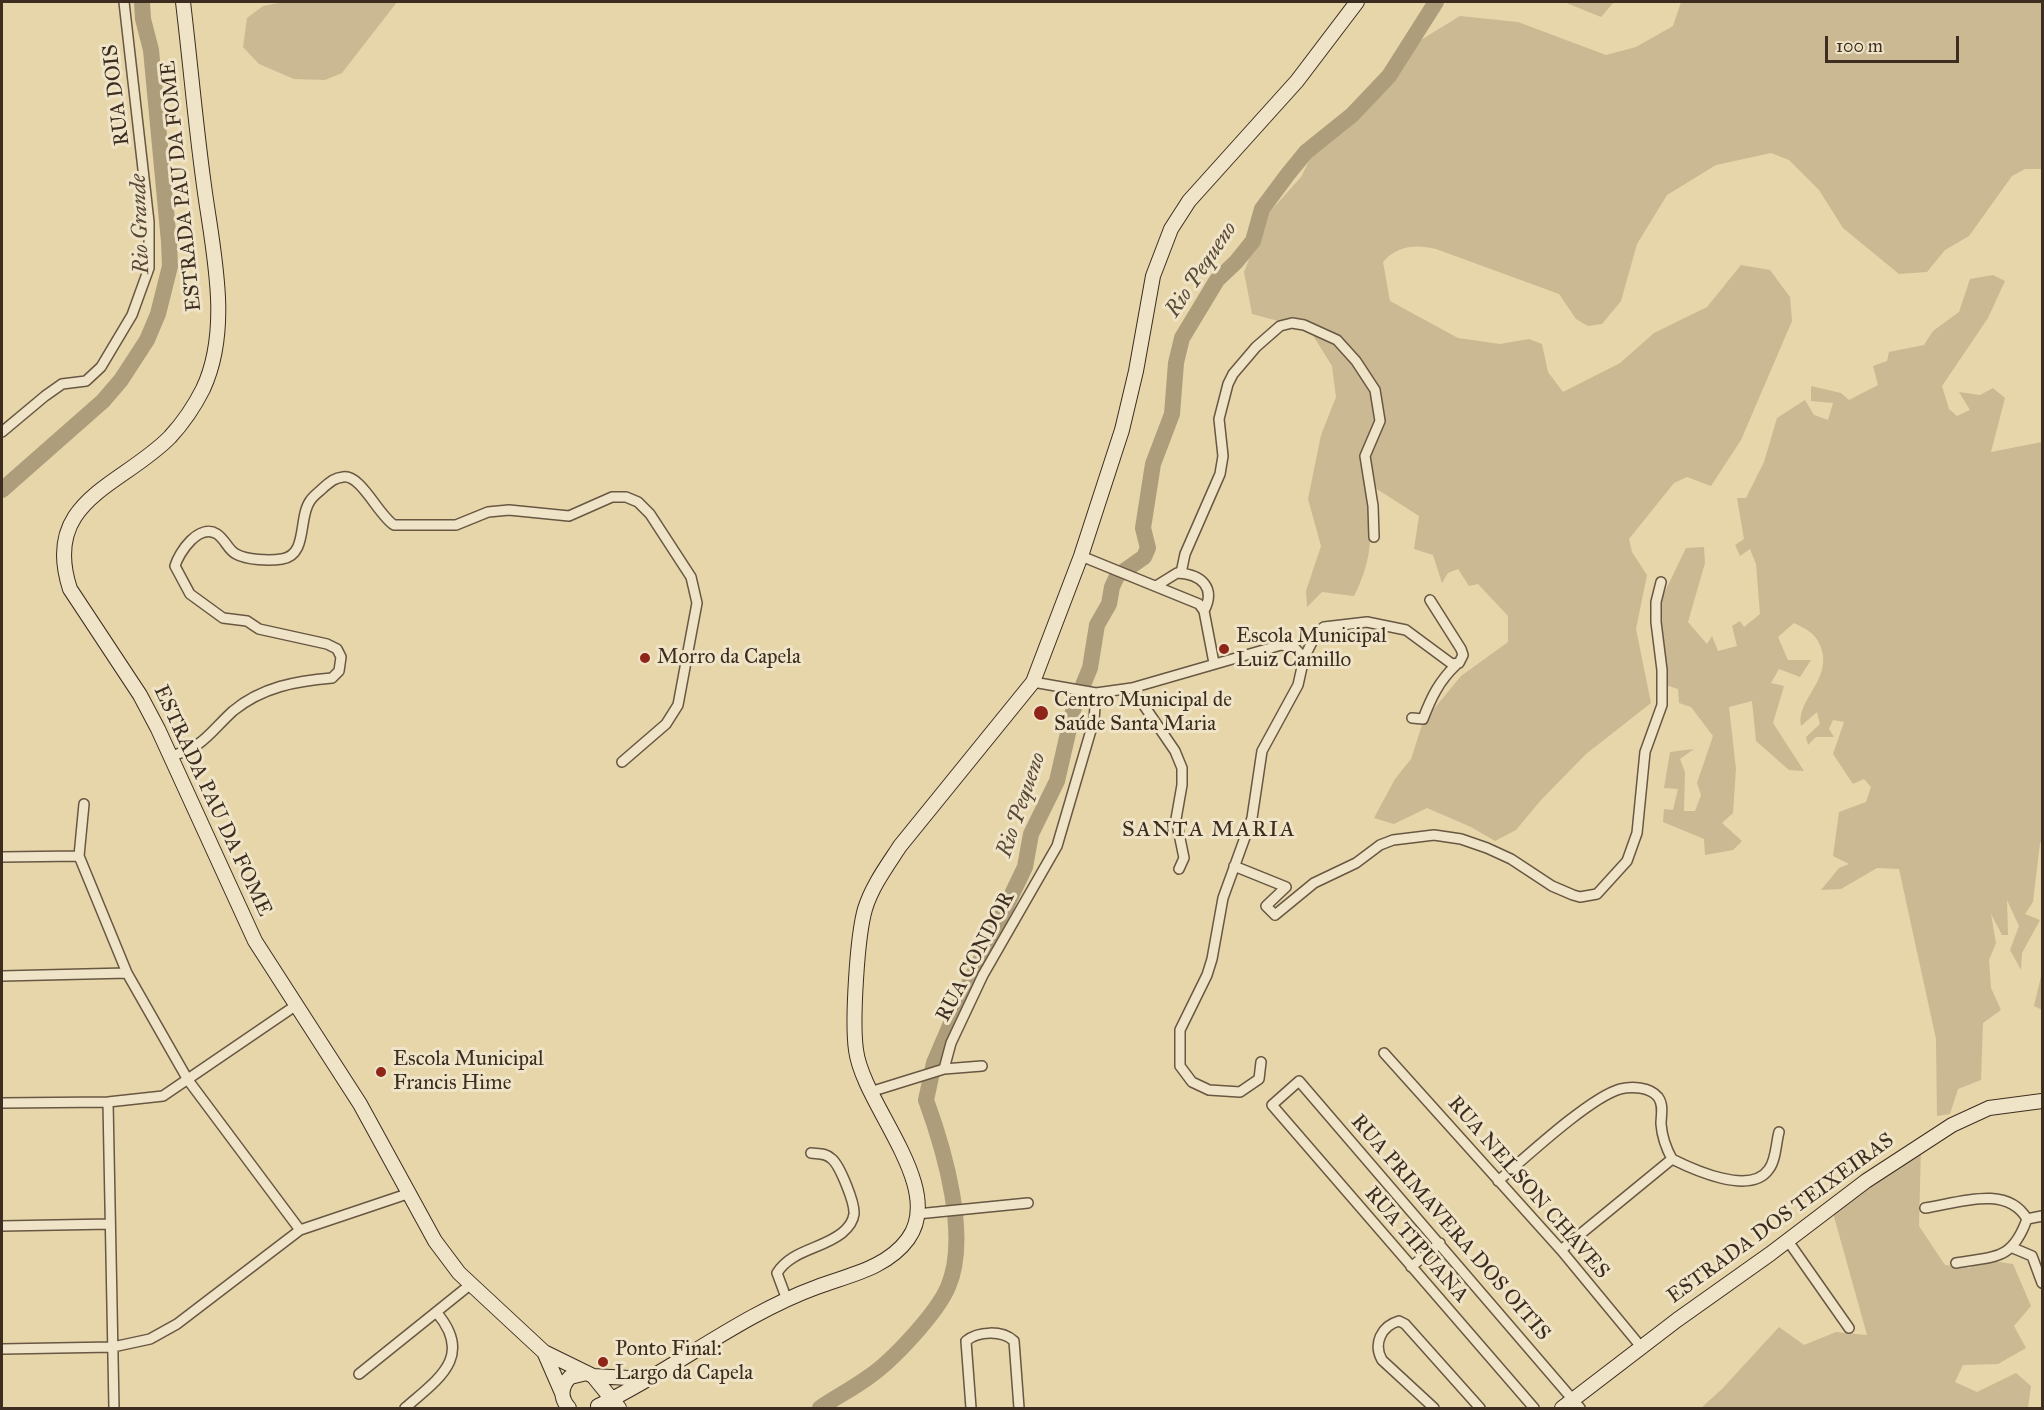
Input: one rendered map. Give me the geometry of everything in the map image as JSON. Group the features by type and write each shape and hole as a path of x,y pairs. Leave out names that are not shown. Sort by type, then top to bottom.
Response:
{"street":[{"name":"RUA DOIS","path":"2,432 62,384 86,381 101,367 123,333 149,268 149,222 124,2"},
{"name":"ESTRADA PAU DA FOME","path":"183,2 218,300 212,364 203,389 170,437 95,491 81,507 69,531 63,552 64,571 70,589 140,694 171,756 255,941 360,1104 435,1241 471,1284 544,1352 594,1379"},
{"path":"596,1407 616,1404 649,1379 787,1300 874,1266 889,1257 913,1231 917,1214 917,1193 910,1168 870,1092 855,1050 855,1019 864,911 883,872 934,801 1033,682 1081,556 1122,430 1136,371 1153,276 1171,229 1189,201 1297,81 1357,2"},
{"path":"1181,573 1185,554 1222,466 1219,419 1228,384 1233,374 1263,341 1280,326 1292,323 1304,325 1337,340 1356,361 1375,390 1380,421 1365,456 1373,506 1374,537"},
{"path":"171,756 197,747 234,711 275,687 296,681 332,678 339,671 341,657 337,649 327,644 259,629 247,621 223,618 210,610 190,594 180,577 175,566 178,554 193,538 206,532 217,534 233,554 282,559 291,556 298,547 310,501 332,479 346,476 357,480 386,520 394,525 456,525 488,512 509,510 569,516 612,497 626,497 638,502 650,514 691,577 697,603 678,705 666,724 622,762"},
{"path":"1081,556 1197,602 1204,611 1214,663"},
{"path":"1156,586 1166,578 1181,573 1200,579 1208,585 1209,599 1204,611"},
{"path":"1234,866 1286,887 1266,906 1275,915 1314,882 1356,863 1380,845 1409,837 1447,836 1487,848 1511,859 1552,886 1573,895 1580,897 1597,894 1627,861 1636,833 1645,752 1662,705 1662,669 1656,622 1656,602 1661,582"},
{"path":"1412,718 1424,719 1431,698 1444,676 1462,660 1461,649 1430,600"},
{"path":"1261,1062 1258,1079 1240,1092 1209,1090 1192,1082 1180,1066 1178,1055 1180,1030 1207,975 1212,959 1216,929 1234,866 1252,818 1262,751 1298,685 1304,658 1316,634 1324,627 1366,622 1406,630 1456,665"},
{"path":"1033,682 1093,693 1132,688 1281,645 1294,647 1304,658"},
{"path":"1132,688 1175,751 1182,768 1182,784 1176,819 1184,858 1179,869"},
{"name":"RUA CONDOR","path":"942,1070 951,1043 983,975 1057,846 1094,720 1093,693"},
{"path":"84,804 79,856 127,973 188,1080 300,1230"},
{"path":"2,857 79,856"},
{"path":"2,976 127,973"},
{"path":"2,1102 108,1102 163,1096 295,1006"},
{"name":"RUA NELSON CHAVES","path":"1384,1053 1561,1250 1642,1348"},
{"path":"870,1092 924,1074 982,1066"},
{"name":"RUA PRIMAVERA DOS OITIS","path":"1272,1105 1299,1081 1577,1404"},
{"path":"1498,1181 1557,1131 1608,1094 1621,1089 1644,1088 1653,1092 1660,1100 1665,1145 1672,1159 1736,1183 1762,1175 1769,1170 1779,1132"},
{"name":"ESTRADA DOS TEIXEIRAS","path":"1562,1408 1577,1404 1677,1320 1788,1241 1866,1180 1969,1115 1989,1108 2043,1101"},
{"path":"108,1102 114,1408"},
{"name":"RUA TIPUANA","path":"1272,1105 1534,1408"},
{"path":"787,1300 777,1273 783,1263 842,1233 851,1224 854,1212 835,1160 826,1154 811,1153"},
{"path":"1561,1250 1672,1159"},
{"path":"2,1349 113,1347 150,1339 177,1324 300,1230 410,1193"},
{"path":"1925,1208 1995,1198 2014,1203 2027,1219"},
{"path":"917,1214 968,1207 1028,1203"},
{"path":"2027,1219 2043,1216"},
{"path":"1956,1263 2001,1254 2013,1248 2027,1219"},
{"path":"2,1226 110,1224"},
{"path":"1788,1241 1849,1328"},
{"path":"1411,1267 1440,1243"},
{"path":"2013,1248 2032,1256 2043,1283"},
{"path":"360,1374 471,1284"},
{"path":"405,1408 431,1386 446,1369 452,1355 454,1340 449,1328 437,1313"},
{"path":"1434,1408 1382,1360 1378,1352 1379,1339 1393,1323 1399,1321 1405,1324 1480,1408"},
{"path":"970,1408 966,1341 973,1335 996,1333 1005,1335 1014,1341 1019,1408"},
{"name":"ESTRADA PAU DA FOME","path":"544,1352 564,1403"},
{"path":"564,1403 570,1377 649,1379"},
{"path":"594,1379 616,1404"},
{"path":"594,1379 602,1397 596,1407"},
{"path":"627,1408 635,1388"}],"shaded area":[{"path":"284,2 397,2 342,73 325,80 294,79 259,64 243,47 247,18 263,6"},
{"path":"1564,2 1614,2 1601,17"},
{"path":"1681,2 2042,2 2042,169 2025,169 2012,176 1969,236 1945,250 1927,272 1899,274 1843,228 1819,190 1789,160 1771,153 1716,165 1667,195 1637,244 1621,301 1602,324 1588,326 1576,319 1559,294 1436,249 1407,248 1388,257 1383,262 1390,301 1458,338 1500,344 1529,339 1542,344 1548,372 1563,392 1620,363 1654,333 1707,307 1741,265 1770,270 1790,297 1792,321 1741,440 1711,486 1687,477 1674,483 1629,539 1632,552 1647,575 1636,629 1651,703 1586,754 1541,800 1516,830 1495,841 1471,827 1427,808 1394,824 1374,818 1395,779 1411,759 1423,722 1461,676 1508,642 1508,616 1478,584 1469,586 1458,569 1448,573 1442,583 1433,555 1414,549 1419,516 1369,484 1371,528 1369,554 1354,596 1322,592 1307,607 1306,591 1321,546 1308,499 1321,435 1336,397 1332,366 1309,329 1252,314 1244,272 1265,217 1301,177 1323,133 1377,91 1411,46 1460,16 1518,22 1606,55 1636,47 1673,26"},
{"path":"1993,275 2005,281 1988,318 1942,386 1949,409 1957,416 1970,410 1959,392 1980,395 1993,388 2005,398 1991,452 2042,442 2042,842 2040,843 2033,902 2025,914 2040,920 2022,953 2021,970 2010,950 2019,926 2007,900 2008,935 2002,935 1991,914 1996,943 1989,960 1991,988 2001,1010 1983,1023 1981,1080 1958,1089 1950,1114 1937,1116 1936,1039 1899,869 1877,868 1841,889 1821,890 1839,868 1849,864 1833,856 1839,812 1866,802 1871,787 1864,779 1853,784 1833,754 1844,722 1833,720 1829,729 1834,737 1816,737 1808,745 1806,737 1820,724 1817,712 1801,726 1803,709 1823,666 1820,644 1810,632 1794,623 1778,637 1788,660 1811,660 1800,677 1779,669 1771,683 1784,686 1773,723 1804,771 1789,770 1756,741 1752,701 1729,707 1736,769 1733,813 1722,823 1742,841 1733,850 1705,855 1704,839 1663,822 1664,809 1673,810 1678,789 1664,788 1670,752 1694,749 1680,759 1685,772 1684,811 1695,811 1701,795 1697,783 1713,736 1691,707 1679,703 1678,689 1666,685 1657,608 1686,548 1704,547 1705,563 1688,622 1707,644 1712,636 1718,651 1737,646 1732,626 1740,621 1744,627 1760,614 1756,564 1750,549 1740,556 1735,545 1744,539 1737,498 1746,498 1764,462 1777,418 1805,400 1814,415 1828,420 1833,403 1811,401 1811,386 1841,393 1849,400 1878,385 1873,366 1887,361 1889,352 1924,345 1933,331 1959,312 1970,279"},
{"path":"2042,972 2042,1010 2034,1006"},
{"path":"1921,1147 1919,1226 1945,1265 1969,1268 1985,1260 2013,1264 2031,1306 2014,1326 2026,1348 1998,1364 1963,1365 1955,1382 1977,1392 2016,1373 2031,1386 2028,1408 1701,1408 1722,1389 1779,1327 1804,1345 1836,1332 1867,1335 1833,1213"}],"waterway":[{"name":"Rio Grande","path":"2,490 103,401 121,380 147,340 158,314 170,266 169,242 151,50 143,19 142,2"},
{"name":"Rio Pequeno","path":"820,1408 880,1369 925,1322 948,1287 954,1267 955,1219 947,1168 926,1100 934,1063 958,1007 1025,867 1031,834 1057,781 1074,707 1090,668 1097,625 1109,604 1112,587 1117,576 1144,557 1148,548 1143,528 1153,464 1172,414 1176,363 1182,338 1217,280 1253,241 1262,209 1288,174 1306,152 1352,115 1389,76 1436,2"}],"place":[{"name":"Escola Municipal Luiz Camillo","path":"1224,649"},
{"name":"Morro da Capela","path":"645,658"},
{"name":"Centro Municipal de Saúde Santa Maria","path":"1041,713"},
{"name":"Escola Municipal Francis Hime","path":"381,1072"},
{"name":"Ponto Final: Largo da Capela","path":"603,1362"}],"district":[{"name":"SANTA MARIA","path":"1209,831"}]}
